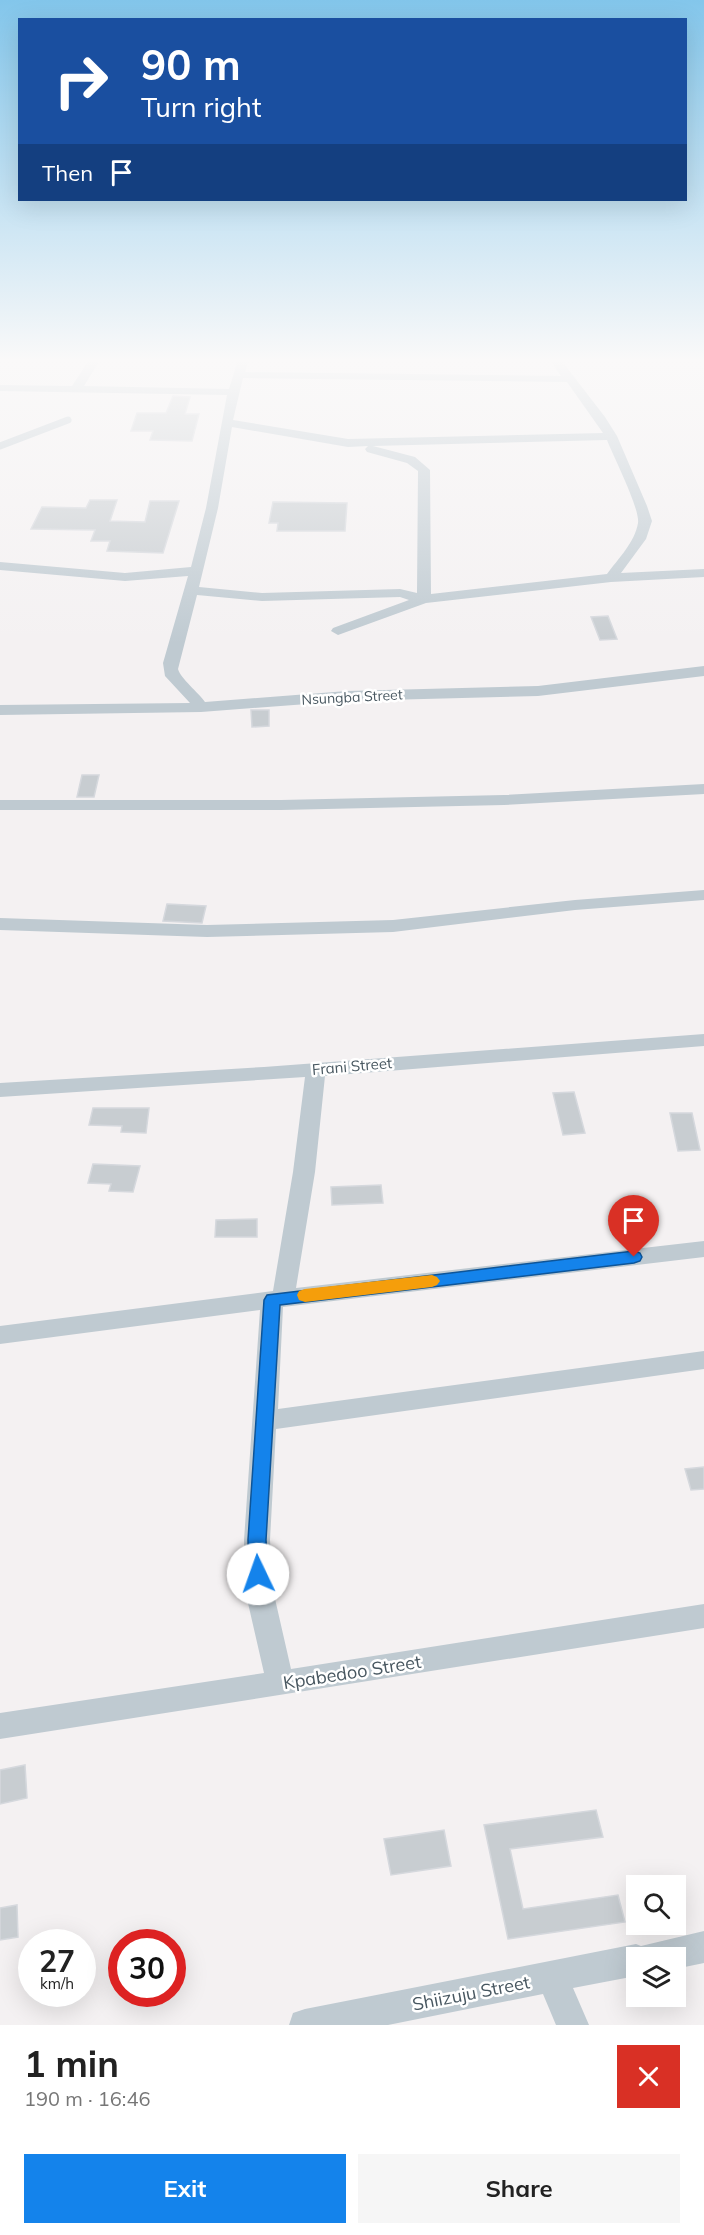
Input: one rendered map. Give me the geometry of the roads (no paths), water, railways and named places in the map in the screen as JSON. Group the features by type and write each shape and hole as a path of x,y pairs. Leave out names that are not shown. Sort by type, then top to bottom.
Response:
{"street":[{"path":"201,707 188,690 173,680 170,672 198,570 222,454"},
{"path":"391,454 411,460 424,470 424,598"},
{"path":"611,578 639,539 645,521 619,454"},
{"path":"0,566 69,573 160,577 198,570"},
{"path":"338,632 424,598 611,578 704,573"},
{"path":"191,590 262,597 390,593 424,598"},
{"name":"Nsungba Street","path":"0,710 201,707 347,696 538,691 704,671"},
{"path":"0,805 504,800 704,789"},
{"path":"0,924 207,930 393,926 575,905 704,895"},
{"name":"Frani Street","path":"0,1090 141,1084 704,1040"},
{"path":"280,1683 259,1590 257,1540 265,1421 278,1299 304,1172 316,1069"},
{"path":"0,1335 278,1299 704,1249"},
{"path":"265,1421 704,1360"},
{"name":"Kpabedoo Street","path":"0,1726 704,1616"},
{"path":"686,1951 704,1947"},
{"name":"Shiizuju Street","path":"305,2025 626,1962"},
{"path":"552,1977 573,2025"}]}
